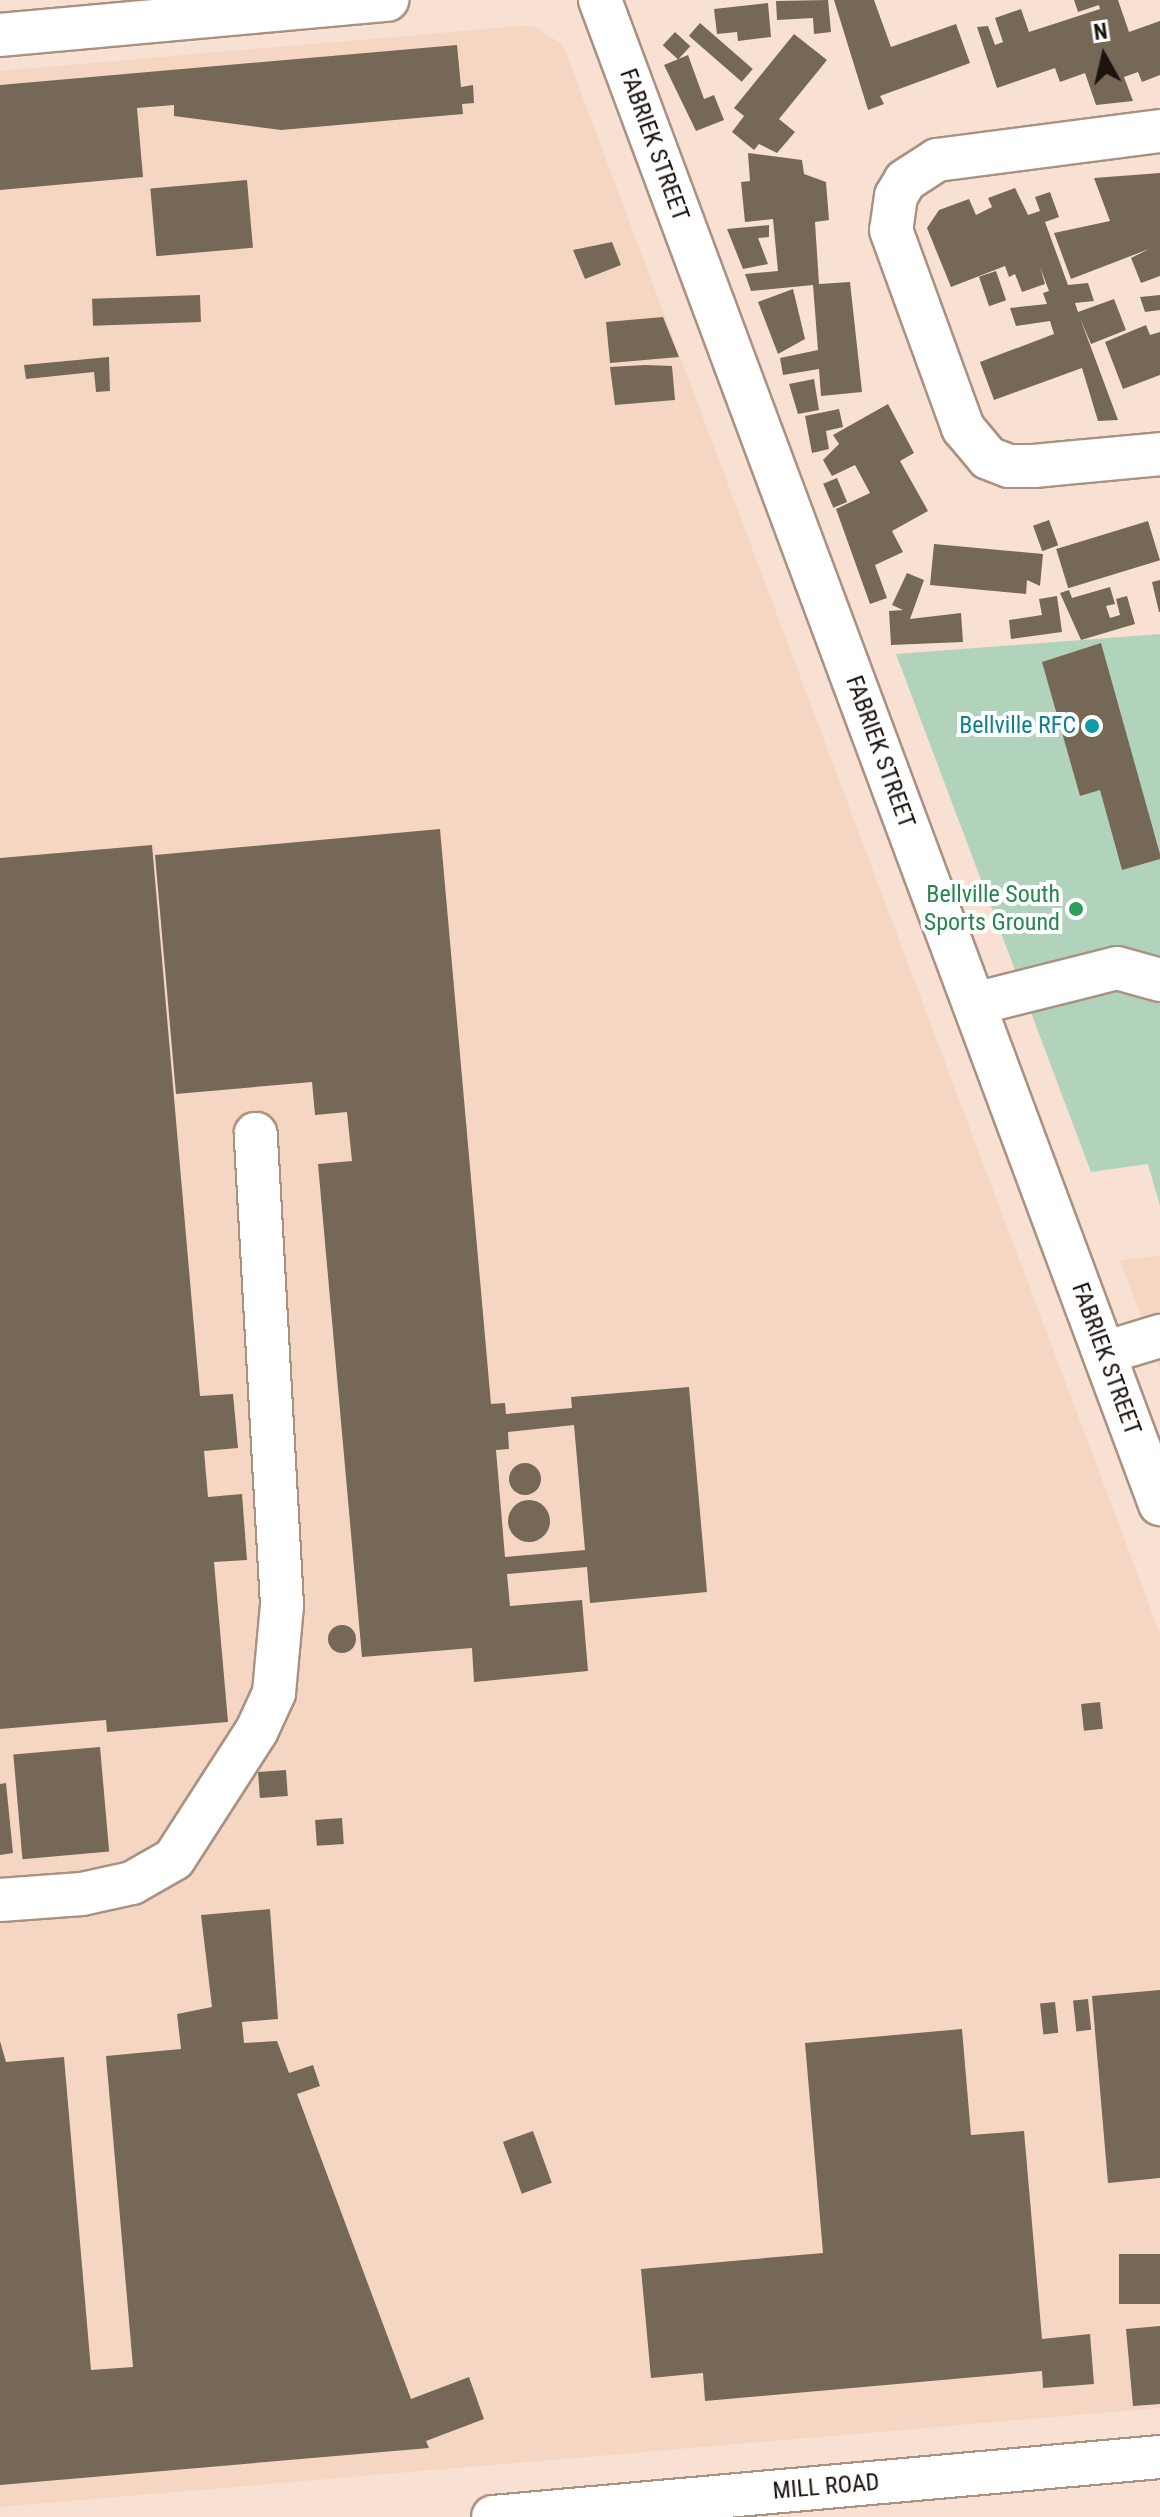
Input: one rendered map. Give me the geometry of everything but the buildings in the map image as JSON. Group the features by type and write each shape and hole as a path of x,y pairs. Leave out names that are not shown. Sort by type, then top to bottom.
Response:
{"street":[{"path":"0,35 387,0"},
{"name":"FABRIEK STREET","path":"600,0 1160,1504"},
{"path":"1160,131 937,160 905,181 896,196 891,230 963,428 988,458 1009,466 1034,466 1160,454"},
{"path":"974,1004 1117,968 1160,980"},
{"path":"0,1900 82,1894 132,1883 174,1859 257,1730 274,1693 282,1605 256,1134"},
{"path":"1104,1353 1160,1336"},
{"name":"MILL ROAD","path":"493,2517 1160,2457"}],"shaded area":[{"path":"532,25 563,45 1160,1634 1160,2408 0,2507 0,71"},
{"path":"1160,1256 1160,1368 1120,1260"}],"green space":[{"name":"Bellville South Sports Ground","path":"1160,634 1160,1206 1148,1164 1091,1172 896,654"}],"place":[{"name":"Bellville RFC","path":"1092,726"},
{"name":"Bellville South Sports Ground","path":"1076,909"}]}
